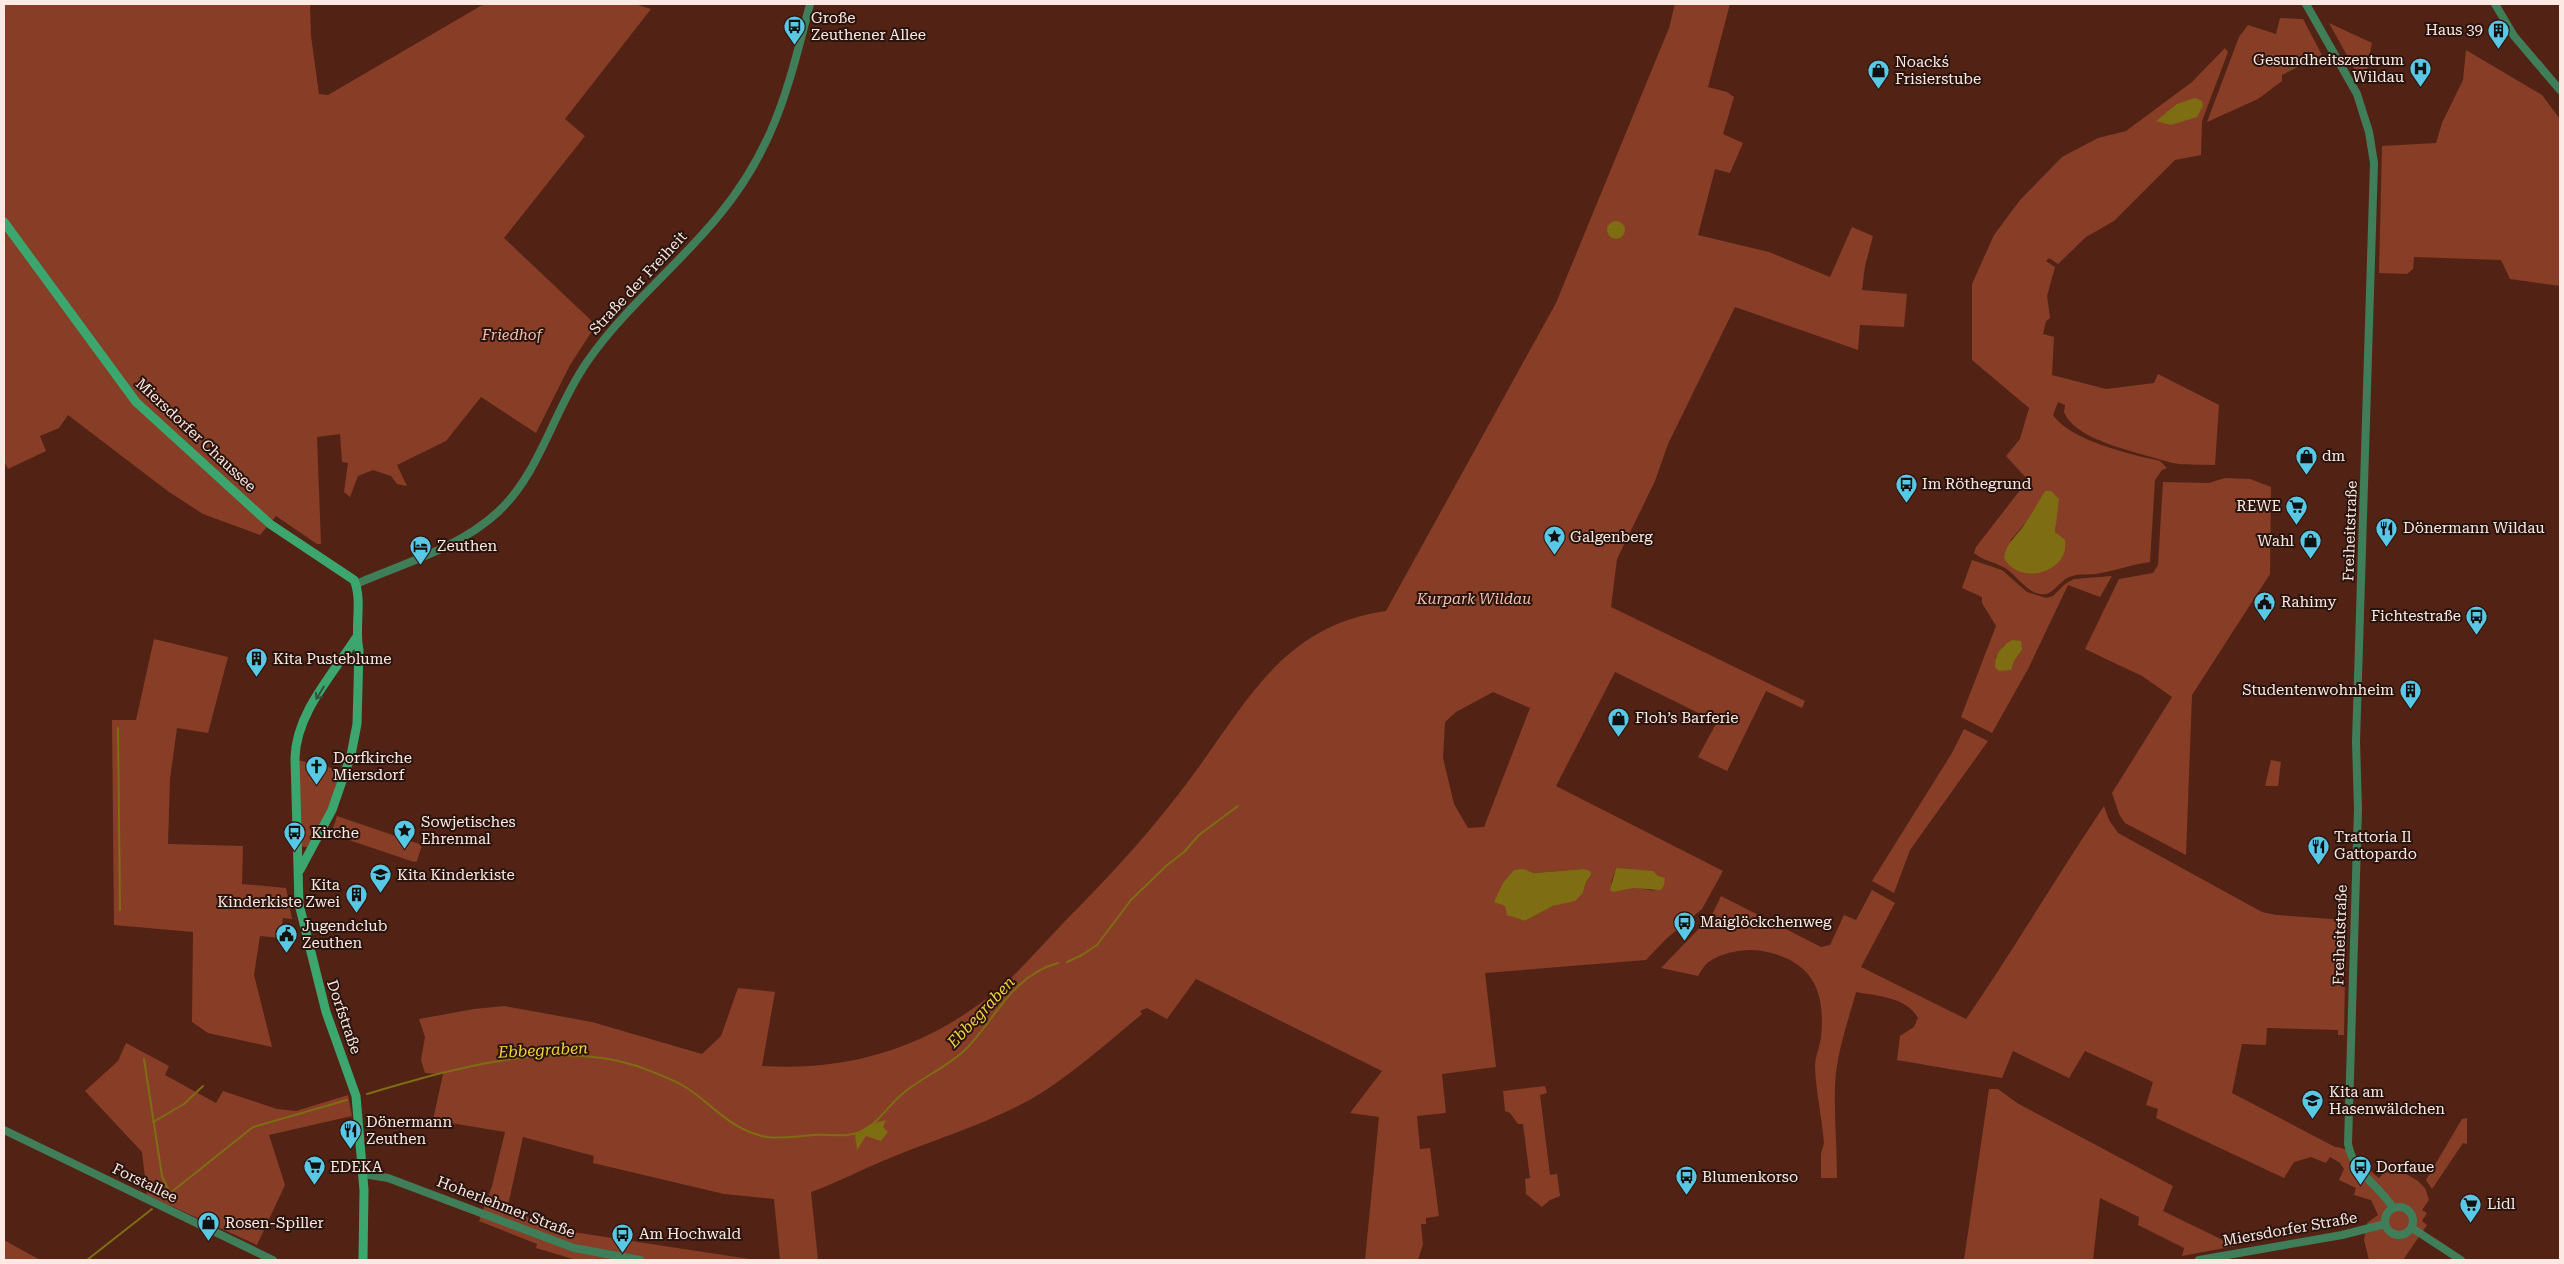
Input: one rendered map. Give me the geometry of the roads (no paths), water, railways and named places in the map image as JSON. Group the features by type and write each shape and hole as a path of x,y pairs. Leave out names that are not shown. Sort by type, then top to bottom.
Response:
{"main road":[{"name":"Miersdorfer Chaussee","path":"4,222 136,402 270,524 351,576 356,584"},
{"name":"Dorfstraße","path":"300,870 332,810 353,748 359,650 356,638 356,584"},
{"name":"Dorfstraße","path":"356,638 303,722 297,739 297,857 300,870 298,896 301,917 326,1012 354,1087 364,1174 363,1260"}],"street":[{"name":"Straße der Freiheit","path":"356,584 469,534 499,510 517,490 576,379 603,339 630,308 711,224 758,160 784,103 810,4"},
{"name":"Freiheitstraße","path":"2306,4 2357,94 2369,132 2374,163 2356,742 2358,809 2348,1144 2356,1167 2384,1194 2393,1208"},
{"path":"2495,4 2514,36 2560,90"},
{"name":"Forstallee","path":"4,1130 274,1260"},
{"name":"Hoherlehmer Straße","path":"364,1174 374,1174 402,1183 574,1248 640,1260"},
{"path":"2402,1206 2410,1211 2414,1219 2412,1228 2405,1234 2396,1235 2385,1224 2387,1214 2393,1208 2402,1206"},
{"name":"Miersdorfer Straße","path":"2199,1260 2342,1235 2385,1224"},
{"path":"2412,1228 2461,1260"}],"waterway":[{"path":"118,728 120,910"},
{"name":"Ebbegraben","path":"1067,962 1097,945 1131,900 1166,866 1184,852 1199,835 1238,806"},
{"name":"Ebbegraben","path":"367,1094 466,1067 501,1060 571,1055 605,1058 637,1066 663,1076 687,1088 733,1124 755,1134 779,1138 853,1134 867,1128 908,1089 965,1050 1016,988 1042,969 1058,963"},
{"path":"144,1059 162,1176 169,1191"},
{"path":"153,1122 184,1104 203,1086"},
{"name":"Ebbegraben","path":"164,1198 253,1127 347,1100"},
{"name":"Ebbegraben","path":"87,1260 152,1209"}],"place":[{"name":"Große Zeuthener Allee","path":"795,46"},
{"name":"Haus 39","path":"2499,49"},
{"name":"Gesundheitszentrum Wildau","path":"2420,88"},
{"name":"Noack´s Frisierstube","path":"1879,90"},
{"name":"dm","path":"2306,475"},
{"name":"Im Röthegrund","path":"1906,503"},
{"name":"REWE","path":"2297,525"},
{"name":"Dönermann Wildau","path":"2387,547"},
{"name":"Galgenberg","path":"1554,556"},
{"name":"Wahl","path":"2310,560"},
{"name":"Zeuthen","path":"421,565"},
{"name":"Rahimy","path":"2265,621"},
{"name":"Fichtestraße","path":"2477,635"},
{"name":"Kita Pusteblume","path":"257,678"},
{"name":"Studentenwohnheim","path":"2410,709"},
{"name":"Floh’s Barferie","path":"1619,737"},
{"name":"Dorfkirche Miersdorf","path":"317,786"},
{"name":"Sowjetisches Ehrenmal","path":"405,850"},
{"name":"Kirche","path":"295,852"},
{"name":"Trattoria Il Gattopardo","path":"2318,865"},
{"name":"Kita Kinderkiste","path":"381,894"},
{"name":"Kita Kinderkiste Zwei","path":"356,913"},
{"name":"Maiglöckchenweg","path":"1684,941"},
{"name":"Jugendclub Zeuthen","path":"286,954"},
{"name":"Kita am Hasenwäldchen","path":"2313,1120"},
{"name":"Dönermann Zeuthen","path":"350,1150"},
{"name":"EDEKA","path":"314,1186"},
{"name":"Dorfaue","path":"2360,1186"},
{"name":"Blumenkorso","path":"1686,1196"},
{"name":"Lidl","path":"2471,1223"},
{"name":"Rosen-Spiller","path":"209,1242"},
{"name":"Am Hochwald","path":"623,1253"}],"park label":[{"name":"Friedhof","path":"512,335"},
{"name":"Kurpark Wildau","path":"1474,599"}]}
